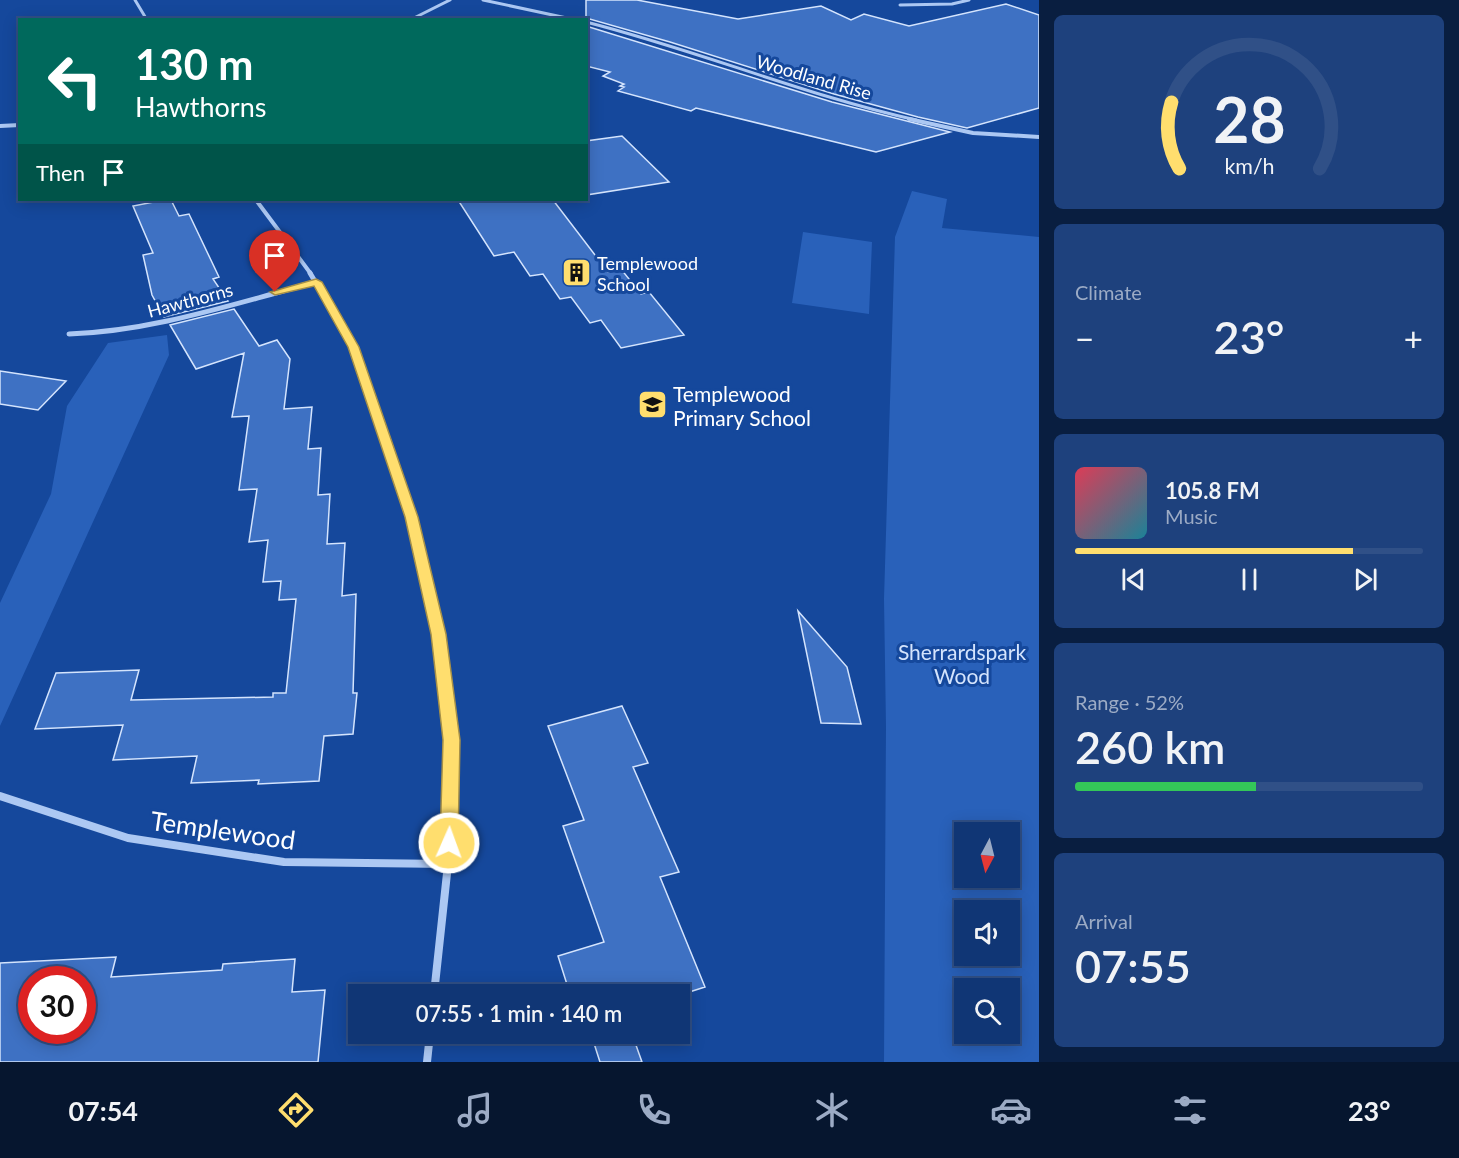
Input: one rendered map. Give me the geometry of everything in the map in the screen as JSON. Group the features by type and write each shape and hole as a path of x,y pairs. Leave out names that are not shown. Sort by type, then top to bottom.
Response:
{"street":[{"path":"135,0 146,18"},
{"path":"414,18 450,0"},
{"path":"483,0 567,18"},
{"path":"900,5 952,4 969,0"},
{"name":"Woodland Rise","path":"588,23 641,36 813,92 911,119 973,132 1039,137"},
{"path":"0,126 18,125"},
{"path":"257,201 316,282 354,347 412,517 438,634 452,740 448,864 435,984"},
{"name":"Hawthorns","path":"69,334 92,334 166,322 316,282"},
{"name":"Templewood","path":"0,796 128,838 284,862 448,864"},
{"path":"427,1062 429,1044"}],"green space":[{"name":"Sherrardspark Wood","path":"912,191 947,199 942,228 1039,237 1039,1062 884,1062 886,727 884,599 895,237"},
{"path":"803,232 872,242 869,314 792,303"},
{"path":"167,335 169,355 0,726 0,603 51,494 67,406 108,343"}],"building":[{"path":"586,0 637,0 738,19 821,6 851,20 864,14 909,26 1006,4 1039,15 1039,108 967,128 834,94 586,18"},
{"path":"588,27 832,102 950,132 876,152 696,108 691,111 618,91 624,87 620,86 624,84 603,76 610,72 588,66"},
{"path":"622,136 669,182 588,195 588,141"},
{"path":"172,201 179,216 189,214 219,277 213,279 228,301 164,317 152,295 143,255 153,253 133,206"},
{"name":"Templewood School","path":"459,201 554,201 608,272 621,269 641,294 649,292 684,335 621,348 601,320 590,323 571,297 560,299 543,274 530,276 514,252 494,256"},
{"path":"234,309 259,346 277,340 290,359 284,409 312,407 308,449 321,448 318,495 330,494 327,544 345,543 342,596 356,594 353,693 357,693 353,734 324,736 319,781 258,784 259,780 191,783 197,756 113,760 123,725 35,729 56,673 139,670 131,700 273,697 273,693 286,693 296,599 279,600 281,581 263,582 268,540 249,542 257,489 239,490 249,416 232,417 244,353 196,369 170,325"},
{"path":"0,371 66,381 38,410 0,404"},
{"path":"798,611 847,667 861,724 821,723"},
{"path":"622,706 648,763 633,767 679,872 660,877 705,987 690,992 690,984 567,984 558,956 604,942 563,826 584,820 548,726"},
{"path":"116,957 111,977 222,970 223,964 295,959 292,992 325,990 318,1062 0,1062 0,963"},
{"path":"594,1044 636,1044 642,1062 600,1062"}],"place":[{"name":"Templewood School","path":"576,273"},
{"name":"Templewood Primary School","path":"652,405"}],"route":[{"path":"275,292 316,282 354,347 412,517 438,634 452,740 449,843"}]}
